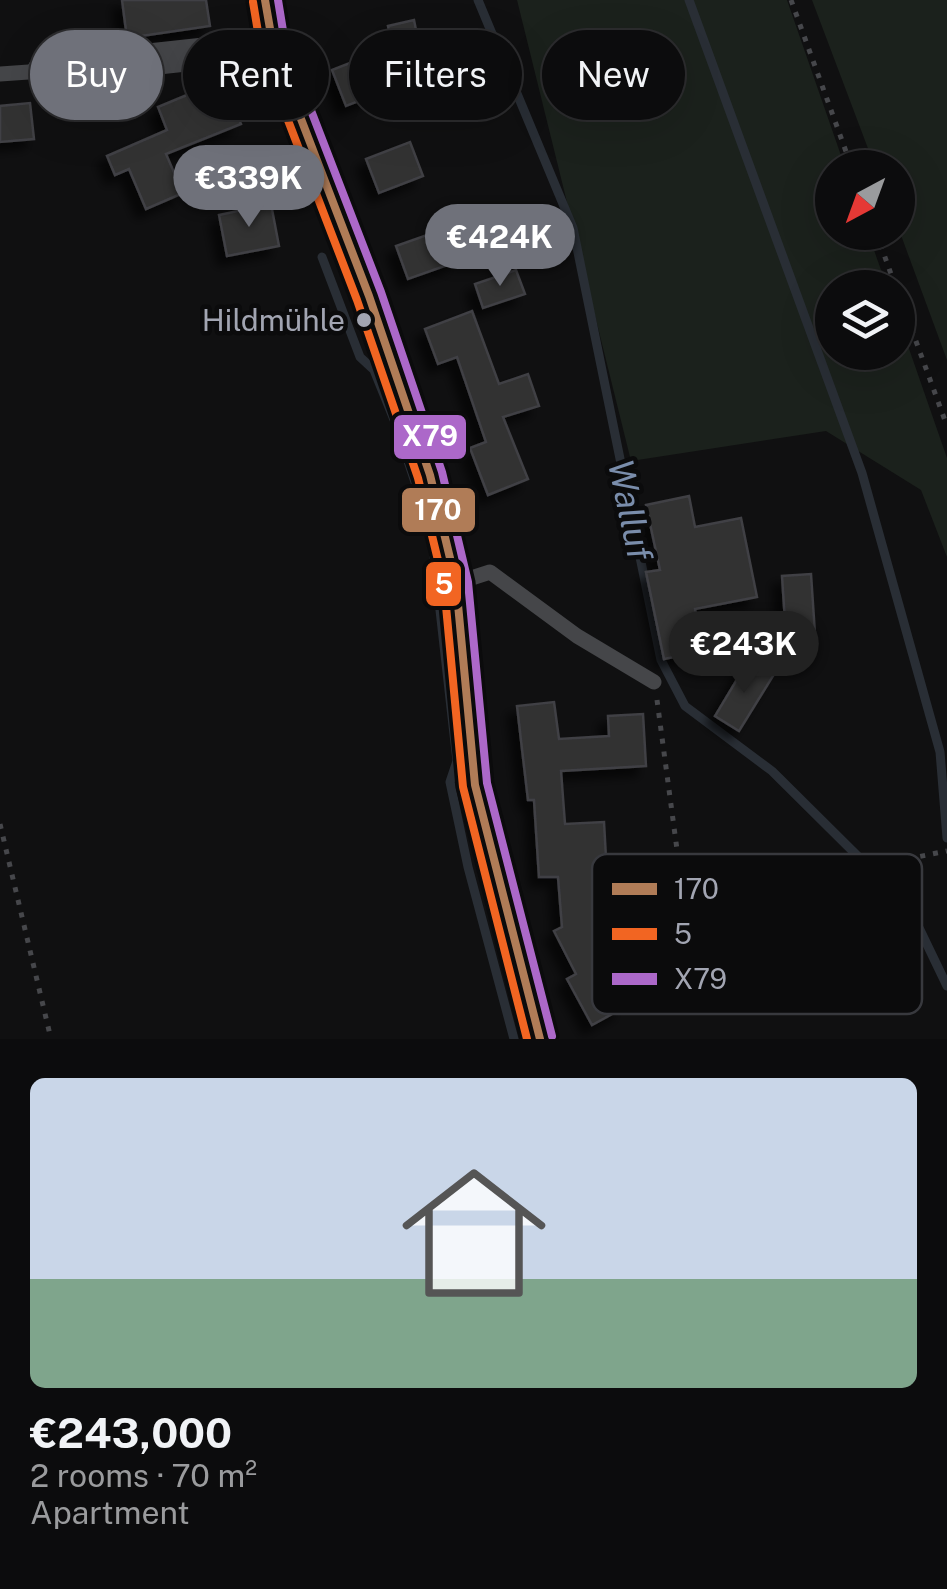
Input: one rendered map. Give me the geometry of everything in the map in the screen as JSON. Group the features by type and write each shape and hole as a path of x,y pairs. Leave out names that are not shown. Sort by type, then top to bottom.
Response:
{"street":[{"path":"265,0 270,30"},
{"path":"301,120 369,296 430,475 456,583 475,784 540,1039"}],"lane":[{"path":"0,74 30,72"},
{"path":"456,583 490,572 577,636 654,682"}],"path":[{"path":"791,0 845,150"},
{"path":"915,340 947,426"},
{"path":"654,682 677,854"},
{"path":"0,824 51,1039"},
{"path":"922,856 947,851"}],"shaded area":[{"path":"517,0 787,0 839,150 815,150 815,250 874,250 881,270 815,270 815,370 915,370 915,366 947,458 947,557 921,490 826,431 631,461 547,120 685,120 685,30 542,30 542,101"},
{"path":"812,0 947,0 947,360 906,250 915,250 915,150 869,150"}],"building":[{"path":"122,0 206,0 210,26 163,33 126,30"},
{"path":"414,20 416,30 389,30 388,26"},
{"path":"349,63 349,105 346,106 332,70"},
{"path":"183,97 183,120 239,120 241,124 166,154 183,193 146,209 129,169 115,175 107,156 167,130 163,105"},
{"path":"30,103 34,139 0,142 0,106"},
{"path":"410,142 423,176 379,193 366,159"},
{"path":"271,204 279,246 227,256 219,215"},
{"path":"444,229 456,262 408,279 396,246"},
{"path":"516,270 525,294 483,308 475,284"},
{"path":"472,311 499,384 528,374 539,406 503,417 528,479 488,495 470,448 486,442 457,357 438,364 425,329"},
{"path":"689,496 695,527 741,518 757,597 695,609 703,651 664,659 646,572 660,570 646,505"},
{"path":"811,574 816,649 787,651 782,576"},
{"path":"748,661 773,676 739,731 715,716"},
{"path":"554,702 559,739 609,736 608,716 643,714 646,766 561,771 565,824 604,822 606,854 592,854 592,1014 612,1014 592,1025 567,979 576,974 554,931 562,927 558,877 539,877 534,800 528,800 517,706"}],"waterway":[{"name":"Walluf","path":"478,0 573,228 661,660 685,706 772,771 856,854"},
{"name":"Walluf","path":"689,0 862,473 940,752 947,838"},
{"path":"322,257 360,357 374,370 397,427"},
{"path":"408,461 419,494"},
{"path":"434,557 457,761 450,782 468,867 514,1039"},
{"name":"Walluf","path":"922,934 947,986"}],"transit line":[{"name":"170","path":"265,0 273,46 369,296 430,475 456,583 475,785 540,1039"},
{"name":"X79","path":"278,0 285,43 381,292 442,472 468,582 487,783 552,1036"},
{"name":"5","path":"253,2 261,50 357,300 418,478 444,585 463,787 527,1039"}],"place":[{"name":"Hildmühle","path":"364,320"}]}
